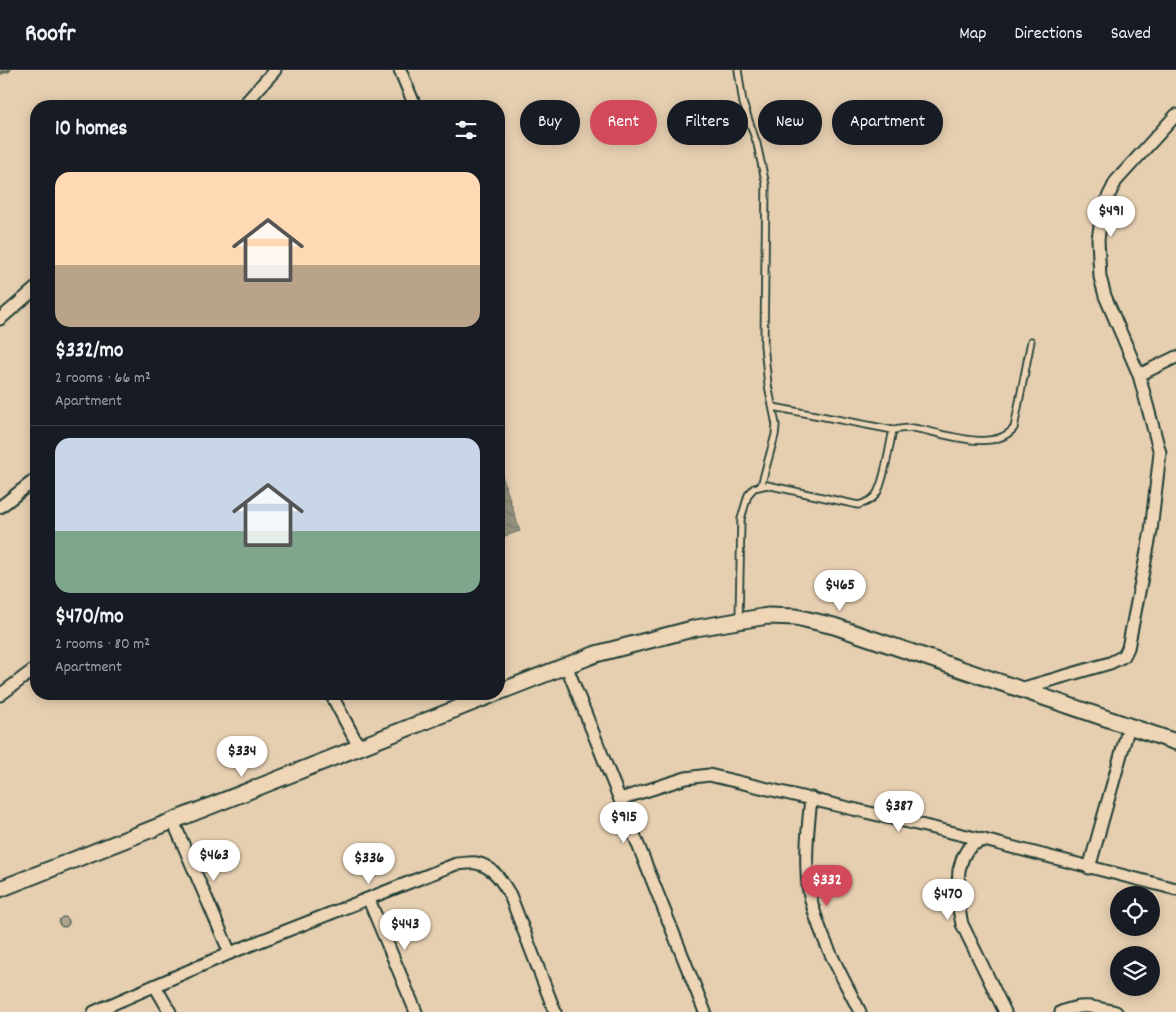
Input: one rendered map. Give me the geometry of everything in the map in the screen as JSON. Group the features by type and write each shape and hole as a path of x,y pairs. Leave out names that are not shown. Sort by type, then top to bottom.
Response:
{"street":[{"path":"248,100 275,70"},
{"path":"400,70 412,100"},
{"path":"1020,689 1110,663 1124,656 1128,648 1151,531 1160,458 1156,433 1139,375 1108,303 1100,277 1098,249 1100,220 1103,207 1116,181 1176,115"},
{"path":"0,319 30,293"},
{"path":"1139,375 1176,357"},
{"path":"0,507 30,484"},
{"path":"505,690 566,665 637,642 739,620 768,616 787,617 834,626 1176,742"},
{"path":"566,665 706,1012"},
{"path":"0,695 30,672"},
{"path":"334,700 359,747"},
{"path":"0,889 479,700"},
{"path":"1089,868 1129,726"},
{"path":"620,799 686,778 709,775 984,840 1176,889"},
{"path":"811,798 807,834 807,867 813,907 836,964 860,1012"},
{"path":"173,822 230,953"},
{"path":"984,840 974,844 963,857 959,870 957,900 962,924 1004,1012"},
{"path":"94,1012 230,953 369,900 456,864 476,863 491,869 500,878 510,895 555,1012"},
{"path":"369,900 416,1012"},
{"path":"155,986 170,1012"},
{"path":"1061,1012 1077,1006 1088,1006 1116,1012"}],"lane":[{"path":"738,70 743,103 757,144 766,185 764,345 768,385 774,407 775,435 761,486"},
{"path":"774,407 893,430 912,428 990,441 1004,436 1014,428 1031,341"},
{"path":"739,620 741,519 748,495 754,488 767,485 858,505 866,503 877,493 893,430"}],"water":[{"path":"505,485 520,531 505,536"}],"building":[{"path":"64,917 69,922 64,927 59,922"}],"waterway":[{"path":"0,73 9,70"}]}
